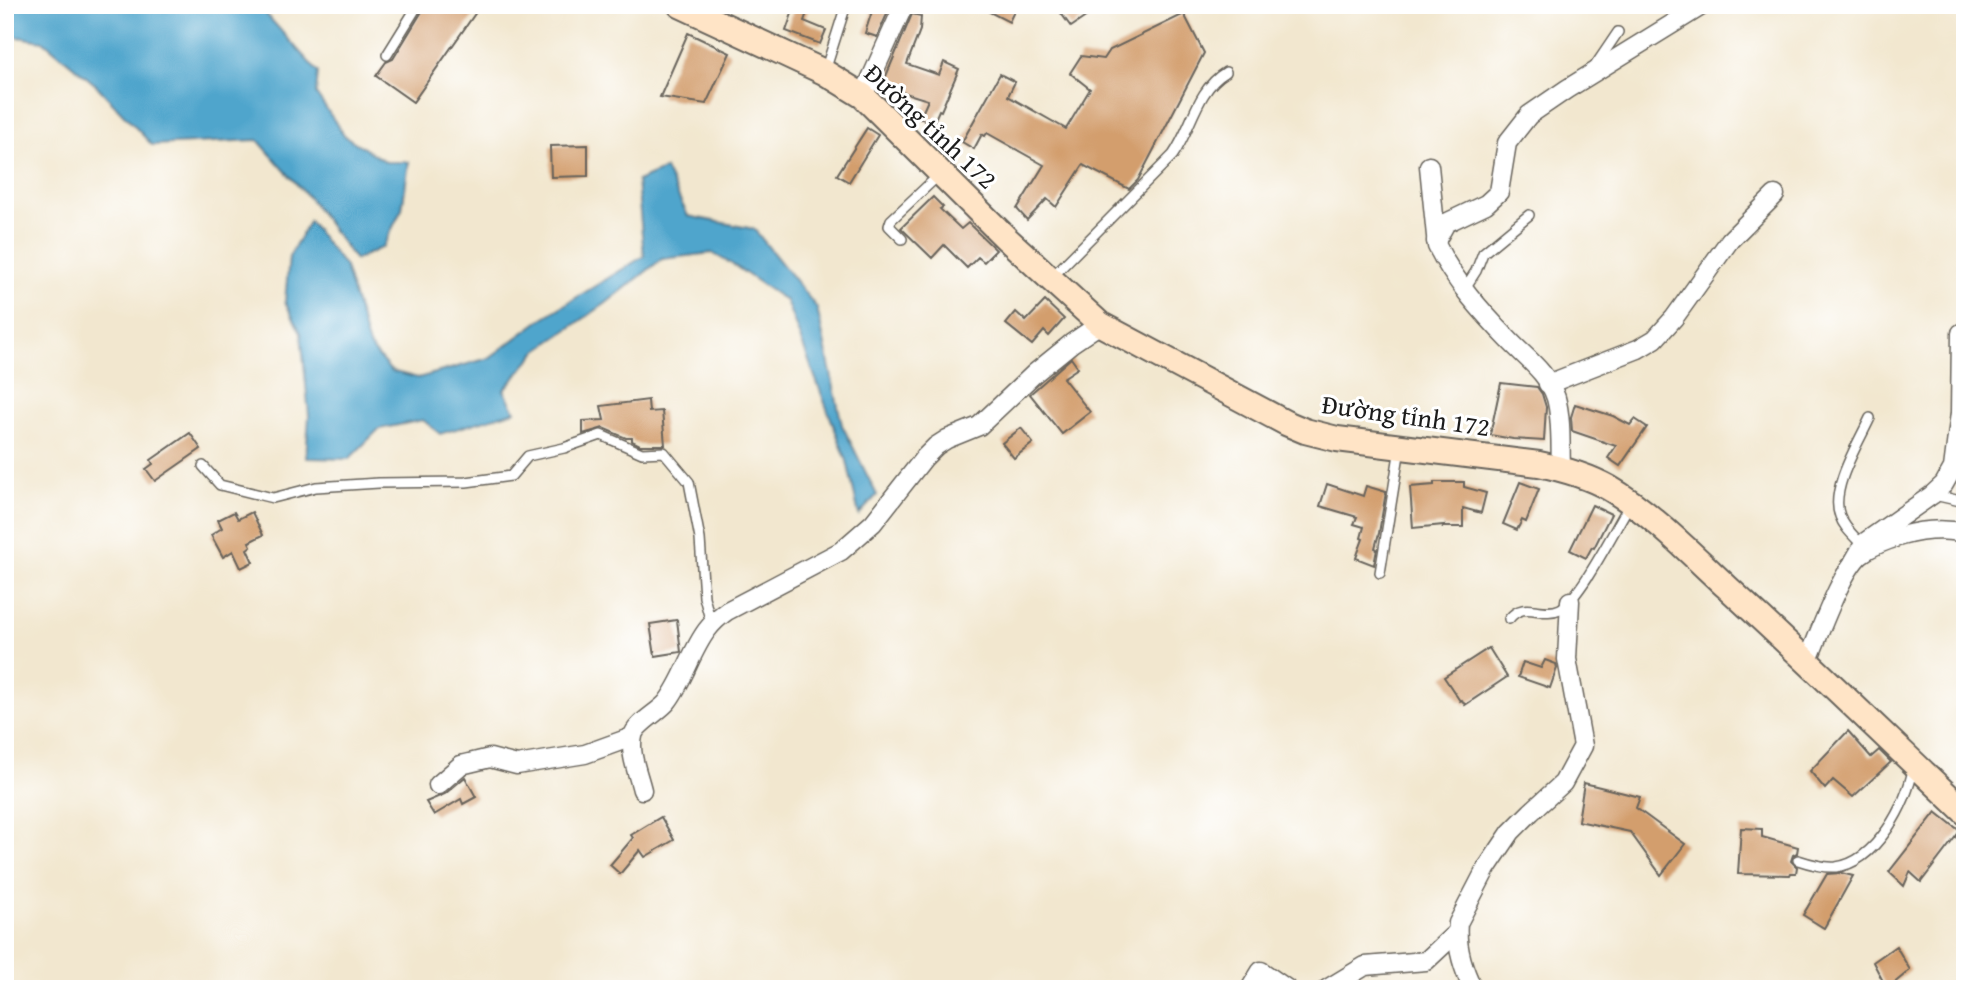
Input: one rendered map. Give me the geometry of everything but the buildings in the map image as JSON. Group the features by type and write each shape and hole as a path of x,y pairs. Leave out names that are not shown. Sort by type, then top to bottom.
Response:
{"main road":[{"name":"Đường tỉnh 172","path":"680,5 824,72 863,96 1049,279 1100,324 1286,423 1336,439 1561,468 1608,488 1630,502 1684,548 1808,660 1965,812"}],"street":[{"path":"863,96 904,5"},
{"path":"1436,241 1446,223 1486,204 1499,192 1507,143 1529,115 1703,5"},
{"path":"1429,166 1436,241 1443,257 1491,321 1542,373 1555,397 1561,468"},
{"path":"1548,384 1638,349 1655,339 1674,318 1730,240 1775,195"},
{"path":"642,790 632,753 635,729 660,711 669,700 707,630 727,611 841,551 873,523 936,446 979,426 1043,366 1100,324"},
{"path":"1808,660 1844,576 1865,542 1932,495 1944,484 1953,468 1960,413 1961,333"},
{"path":"1858,553 1916,532 1935,529 1965,533"},
{"path":"1473,989 1465,972 1457,932 1458,923 1486,869 1511,832 1563,783 1583,746 1567,659 1570,601"},
{"path":"438,785 461,765 490,758 517,765 585,754 632,737"},
{"path":"1327,989 1365,967 1426,961 1457,932"},
{"path":"1250,989 1261,971 1287,989"}],"lane":[{"path":"387,55 418,5"},
{"path":"824,72 846,5"},
{"path":"1589,77 1618,32"},
{"path":"1049,279 1173,155 1209,85 1226,72"},
{"path":"901,239 889,226 891,220 941,173"},
{"path":"1465,288 1483,253 1529,215"},
{"path":"1858,553 1838,512 1837,500 1840,483 1870,418"},
{"path":"203,466 220,485 273,498 316,487 466,482 511,476 528,456 564,448 601,435 642,453 664,453 689,482 700,539 704,597 712,625"},
{"path":"1380,573 1400,447"},
{"path":"1932,495 1965,502"},
{"path":"1509,619 1515,611 1560,610 1570,601 1605,548 1630,502"},
{"path":"1798,860 1819,866 1837,867 1858,859 1881,837 1892,821 1907,792 1913,763"}],"water":[{"path":"5,5 258,5 318,72 316,94 345,136 386,162 409,162 402,209 383,247 355,260 309,198 258,140 152,145 96,85 43,41 5,35"},
{"path":"665,169 688,216 754,229 817,308 842,425 877,495 859,515 847,461 786,301 712,253 662,259 605,304 538,350 504,390 515,411 440,434 423,420 379,429 349,459 306,458 309,416 301,333 285,302 289,257 309,221 345,267 369,346 391,371 418,378 489,358 543,318 644,256 637,181"}]}
